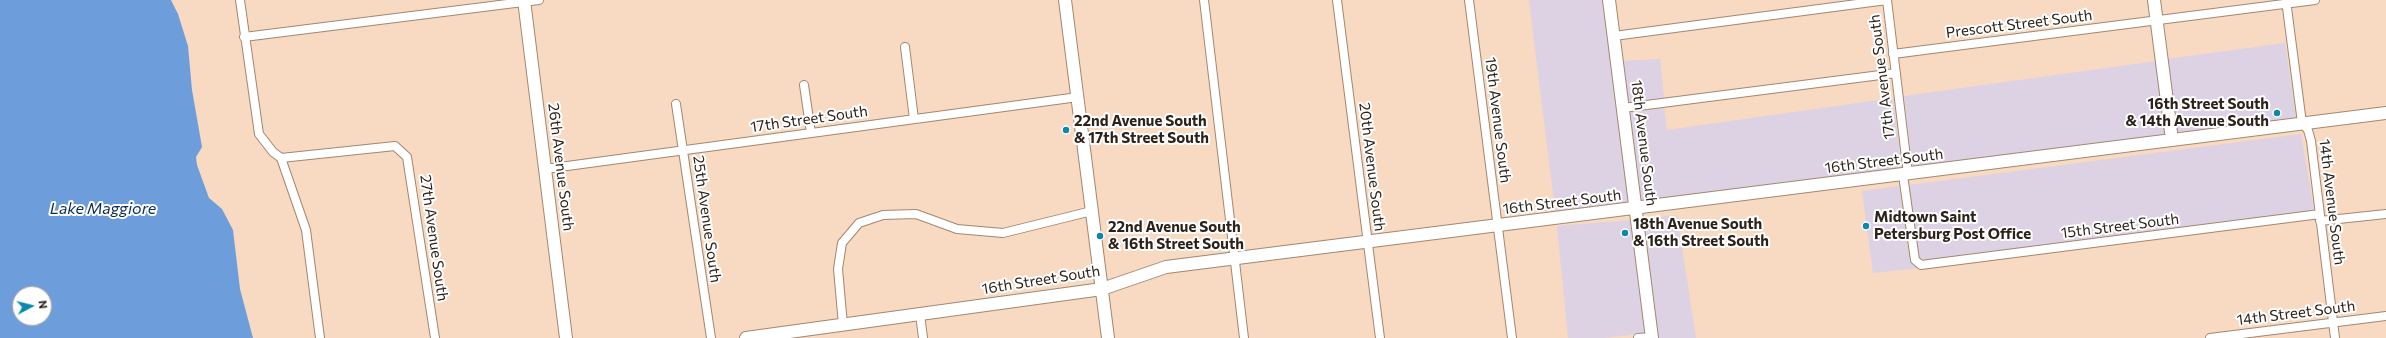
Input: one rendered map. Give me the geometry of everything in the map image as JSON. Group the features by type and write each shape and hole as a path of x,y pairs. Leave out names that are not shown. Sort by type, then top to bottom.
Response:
{"street":[{"path":"240,0 244,37 259,134 273,152 281,158 306,230 320,338"},
{"path":"244,37 539,0"},
{"path":"1065,0 1108,338"},
{"path":"1204,0 1244,338"},
{"name":"20th Avenue South","path":"1337,0 1380,338"},
{"name":"19th Avenue South","path":"1469,0 1512,338"},
{"name":"18th Avenue South","path":"1609,0 1652,337"},
{"path":"1614,36 1887,0"},
{"name":"17th Avenue South","path":"1887,0 1915,260 1918,264 1924,265"},
{"path":"2154,0 2172,140"},
{"name":"Prescott Street South","path":"1893,54 2287,2 2315,0"},
{"name":"26th Avenue South","path":"524,1 566,338"},
{"name":"14th Avenue South","path":"2287,2 2302,123 2308,130 2311,141 2334,338"},
{"path":"905,47 914,119"},
{"path":"1623,108 1896,73"},
{"path":"804,84 811,133"},
{"name":"17th Street South","path":"545,169 1078,97"},
{"name":"25th Avenue South","path":"676,104 711,338"},
{"name":"16th Street South","path":"746,338 799,334 843,325 1102,289 1166,267 2386,113"},
{"name":"27th Avenue South","path":"281,158 395,146 407,157 410,164 435,338"},
{"path":"843,325 838,269 842,243 859,223 883,215 916,214 957,229 1003,233 1092,211"},
{"name":"15th Street South","path":"1924,265 2320,218 2386,214"},
{"path":"920,314 923,338"},
{"name":"14th Street South","path":"2210,338 2332,321 2386,316"},
{"path":"1638,338 1652,337"}],"shaded area":[{"path":"1529,0 1604,0 1631,211 1556,217"},
{"path":"2285,43 2297,126 2178,141 2167,59"},
{"path":"1660,59 1664,98 1628,103 1622,61"},
{"path":"2157,61 2168,142 1913,175 1904,96"},
{"path":"1893,98 1903,176 1641,210 1629,112 1664,107 1667,130"},
{"path":"2301,134 2314,210 1925,260 1919,257 1909,185"},
{"path":"1899,186 1910,261 1919,268 1873,273 1862,191"},
{"path":"1677,215 1696,338 1657,338 1642,219"},
{"path":"1632,220 1646,333 1604,338 1568,338 1557,226"}],"water":[{"name":"Lake Maggiore","path":"0,0 171,0 178,14 188,46 192,90 202,147 196,157 197,165 209,198 222,209 233,230 240,289 253,338 0,338"}],"place":[{"name":"16th Street South & 14th Avenue South","path":"2277,113"},
{"name":"22nd Avenue South & 17th Street South","path":"1066,130"},
{"name":"Midtown Saint Petersburg Post Office","path":"1866,226"},
{"name":"18th Avenue South & 16th Street South","path":"1625,233"},
{"name":"22nd Avenue South & 16th Street South","path":"1100,236"}]}
